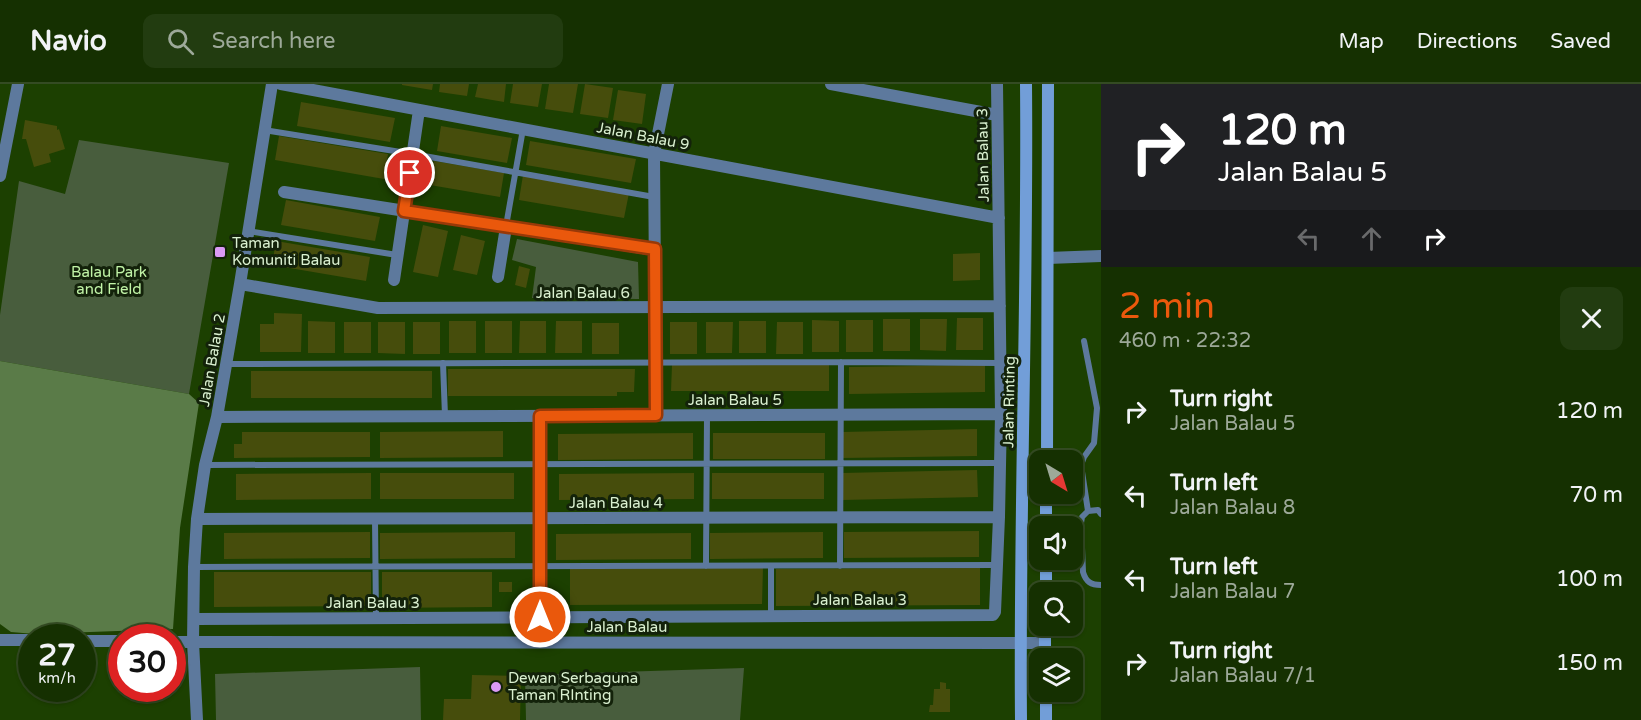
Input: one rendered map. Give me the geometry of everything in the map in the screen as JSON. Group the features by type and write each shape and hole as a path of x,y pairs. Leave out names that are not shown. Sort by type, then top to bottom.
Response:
{"main road":[{"name":"Jalan Rinting","path":"1021,720 1026,84"},
{"path":"1047,450 1048,84"},
{"path":"1045,636 1045,648"},
{"path":"1046,702 1046,720"}],"street":[{"path":"0,176 4,134 13,109 18,84"},
{"name":"Jalan Balau 2","path":"197,720 193,642 197,519 205,465 217,417 240,284 272,84"},
{"name":"Jalan Balau 9","path":"281,84 999,218"},
{"path":"656,415 654,154 668,84"},
{"path":"831,84 997,115"},
{"name":"Jalan Balau 3","path":"195,619 993,615 995,612 999,518 1001,414 997,84"},
{"path":"0,105 13,109"},
{"path":"394,279 419,110"},
{"path":"284,192 655,249"},
{"path":"498,277 506,227"},
{"path":"1047,258 1101,256"},
{"name":"Jalan Balau 6","path":"240,284 378,308 1000,306"},
{"name":"Jalan Balau 5","path":"217,417 1001,414"},
{"path":"540,416 540,642"},
{"name":"Jalan Balau 4","path":"197,519 999,518"},
{"path":"0,640 18,640"},
{"name":"Jalan Balau","path":"186,642 1045,643"}],"lane":[{"path":"506,227 523,129"},
{"path":"264,130 654,197"},
{"path":"248,231 398,255"},
{"path":"1084,341 1097,408 1094,443 1083,457 1081,465 1088,511"},
{"path":"840,566 841,362"},
{"path":"443,363 445,416"},
{"path":"226,364 1000,363"},
{"path":"706,566 707,415"},
{"path":"205,465 1000,463"},
{"path":"1083,517 1088,511 1098,510 1101,514"},
{"path":"375,518 376,618"},
{"path":"771,566 771,616"},
{"path":"194,567 997,566"},
{"path":"1083,570 1084,578 1089,583 1101,585"}],"green space":[{"name":"Balau Park and Field","path":"79,140 229,163 189,394 0,361 0,315 19,181 65,194"},
{"path":"517,239 638,262 639,299 532,298 536,267 512,260"},
{"path":"0,361 189,394 199,403 180,528 173,624 108,624 108,631 96,632 96,624 18,624 18,633 11,632 0,624"},
{"path":"420,667 421,720 216,720 215,674"},
{"path":"744,668 740,720 526,720 525,675"}],"building":[{"path":"402,84 433,84 432,90"},
{"path":"440,84 469,84 467,96 439,92"},
{"path":"478,84 506,84 504,102 475,97"},
{"path":"513,84 542,84 538,107 510,103"},
{"path":"549,84 578,84 573,113 545,109"},
{"path":"585,84 613,88 608,118 580,114"},
{"path":"618,90 646,94 642,124 613,120"},
{"path":"301,102 395,118 390,142 297,126"},
{"path":"25,120 57,126 65,149 49,154 51,162 34,167 26,139 22,139"},
{"path":"441,126 512,138 507,163 437,151"},
{"path":"279,136 388,154 384,179 275,160"},
{"path":"530,141 636,159 631,183 526,165"},
{"path":"434,161 504,173 500,197 430,185"},
{"path":"523,175 629,193 624,218 519,200"},
{"path":"286,200 380,217 375,241 281,225"},
{"path":"423,225 448,231 438,277 413,272"},
{"path":"461,235 485,241 477,275 453,270"},
{"path":"276,241 370,257 366,281 272,265"},
{"path":"980,253 980,280 953,281 953,254"},
{"path":"519,266 530,269 526,288 515,285"},
{"path":"274,313 302,314 301,352 260,352 260,324 274,324"},
{"path":"957,318 983,318 983,350 956,350"},
{"path":"883,319 910,319 910,351 883,351"},
{"path":"920,319 947,319 946,351 920,350"},
{"path":"812,320 839,321 839,352 812,352"},
{"path":"846,320 873,320 873,352 846,352"},
{"path":"308,321 335,322 335,353 308,353"},
{"path":"449,321 476,321 476,353 449,353"},
{"path":"485,321 512,321 512,353 485,353"},
{"path":"520,321 546,321 546,353 519,353"},
{"path":"556,321 582,321 582,353 555,353"},
{"path":"739,321 766,321 766,353 739,353"},
{"path":"344,322 371,322 371,353 344,353"},
{"path":"378,322 405,322 405,354 378,353"},
{"path":"413,322 440,322 440,354 413,354"},
{"path":"670,322 697,322 697,354 670,354"},
{"path":"706,322 733,322 732,353 706,353"},
{"path":"777,322 803,322 803,354 776,354"},
{"path":"592,323 619,323 619,354 592,354"},
{"path":"672,365 829,365 829,391 671,391"},
{"path":"985,365 985,392 849,394 849,367"},
{"path":"448,369 635,369 634,392 617,392 617,396 448,396"},
{"path":"251,371 432,371 432,398 251,398"},
{"path":"977,429 977,456 842,458 842,432"},
{"path":"503,431 503,457 380,458 380,432"},
{"path":"242,432 370,432 370,457 234,458 234,444 242,444"},
{"path":"693,433 693,459 558,460 558,434"},
{"path":"713,433 825,433 825,459 713,459"},
{"path":"977,470 978,497 842,500 842,473"},
{"path":"371,473 371,499 236,500 236,474"},
{"path":"380,473 514,473 514,499 380,499"},
{"path":"694,473 694,499 559,500 559,474"},
{"path":"712,473 824,473 824,499 712,499"},
{"path":"979,531 979,557 844,558 844,532"},
{"path":"370,532 370,558 224,559 224,533"},
{"path":"515,532 515,558 380,559 380,533"},
{"path":"823,532 823,558 710,559 710,533"},
{"path":"691,533 691,559 556,560 556,534"},
{"path":"763,567 762,604 570,605 570,568"},
{"path":"980,568 980,605 776,606 776,569"},
{"path":"214,572 371,572 371,606 214,607"},
{"path":"382,572 492,572 492,607 382,608"},
{"path":"499,582 512,582 512,592 499,592"},
{"name":"Dewan Serbaguna Taman RInting","path":"472,675 521,676 520,720 443,720 444,699 471,699"},
{"path":"940,682 946,683 946,689 950,689 950,712 929,712 930,705 933,705 934,689 940,689"}],"place":[{"name":"Taman Komuniti Balau","path":"220,252"},
{"name":"Dewan Serbaguna Taman RInting","path":"496,687"}],"route":[{"path":"410,173 404,211 655,249 656,415 540,416 540,617"}]}
